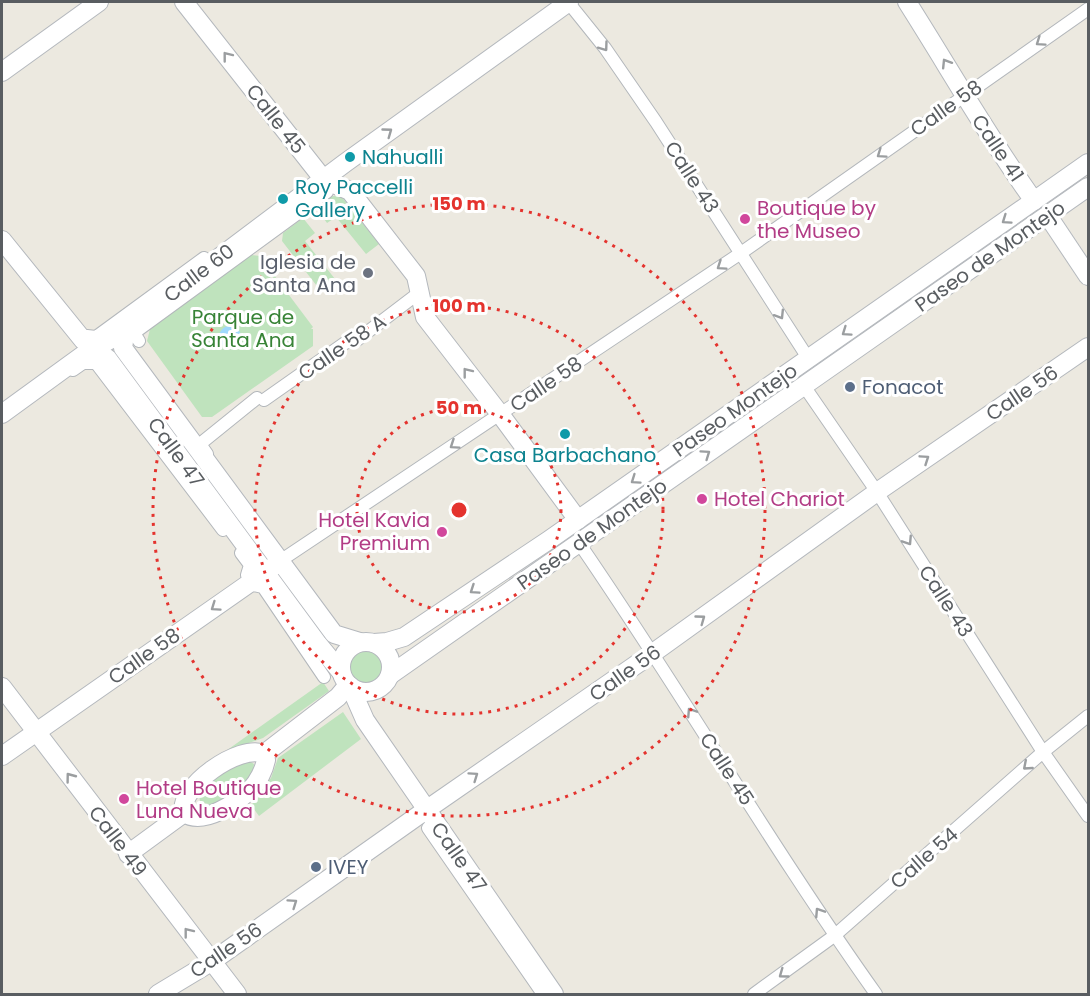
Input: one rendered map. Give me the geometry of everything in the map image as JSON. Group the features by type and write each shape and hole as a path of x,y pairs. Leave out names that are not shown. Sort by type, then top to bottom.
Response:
{"street":[{"path":"2,72 99,2"},
{"name":"Calle 45","path":"184,2 320,181 350,191 416,276 425,317 578,520"},
{"name":"Calle 60","path":"2,414 86,343 132,334 320,181 568,2"},
{"name":"Calle 43","path":"568,2 605,48 656,122 808,358"},
{"name":"Calle 41","path":"907,2 964,95 1034,201"},
{"name":"Calle 58","path":"2,756 255,577 279,553 500,414 741,253 1089,9"},
{"name":"Paseo Montejo","path":"367,642 387,642 404,637 578,520 1089,163"},
{"path":"2,407 303,185 320,181"},
{"name":"Paseo de Montejo","path":"390,675 1089,187"},
{"path":"1048,216 1089,276"},
{"name":"Calle 47","path":"2,240 83,340 108,359 237,534 255,577 341,680 364,720 554,994"},
{"name":"Calle 58 A","path":"279,553 200,444 261,399 345,343 357,340 420,292"},
{"name":"Calle 47","path":"132,334 123,348 252,522 279,553 334,634 367,642"},
{"name":"Calle 56","path":"158,994 211,962 654,653 877,492 1089,347"},
{"path":"2,421 83,363 96,363 250,565 255,577"},
{"name":"Calle 43","path":"804,386 877,492 1043,752 1089,816"},
{"path":"237,534 252,522"},
{"name":"Calle 45","path":"579,543 654,653 834,936 876,994"},
{"path":"264,754 338,697 342,659 348,648 367,642 382,646 391,660 390,675 387,681 376,690 363,692 341,680"},
{"name":"Calle 49","path":"2,687 237,994"},
{"name":"Calle 54","path":"754,994 834,936 1043,752 1089,716"},
{"path":"184,813 183,809 188,795 208,774 232,758 252,750 264,754"},
{"path":"184,813 191,817 200,817 234,802 252,788 259,778 265,765 264,754"},
{"path":"128,854 184,813"},
{"path":"443,825 562,994"},
{"path":"428,828 543,994"}],"green space":[{"path":"333,196 341,196 379,244 366,254 336,217 327,223 316,208"},
{"path":"303,218 315,233 305,241 335,279 320,290 282,241 283,233"},
{"name":"Parque de Santa Ana","path":"251,255 260,256 273,273 269,276 273,281 275,280 272,276 274,275 313,327 311,329 313,329 313,346 212,417 202,417 147,341 150,329"},
{"path":"366,648 379,653 384,666 379,679 366,684 353,679 348,666 353,653"},
{"path":"323,682 329,691 263,738 240,746 209,763"},
{"path":"343,712 361,739 259,816 251,805 264,792 262,788 271,778 278,758"},
{"path":"249,761 254,764 253,771 240,789 213,805 200,802 199,792 231,764"}],"water":[{"path":"230,326 238,329 241,337 238,345 230,348 222,345 219,337 222,329"}],"place":[{"name":"Nahualli","path":"350,157"},
{"name":"Roy Paccelli Gallery","path":"283,199"},
{"name":"Boutique by the Museo","path":"745,219"},
{"name":"Iglesia de Santa Ana","path":"368,273"},
{"name":"Fonacot","path":"850,387"},
{"name":"Casa Barbachano","path":"565,434"},
{"name":"Hotel Chariot","path":"702,499"},
{"name":"Hotel Kavia Premium","path":"442,532"},
{"name":"Hotel Boutique Luna Nueva","path":"124,799"},
{"name":"IVEY","path":"316,867"}]}
